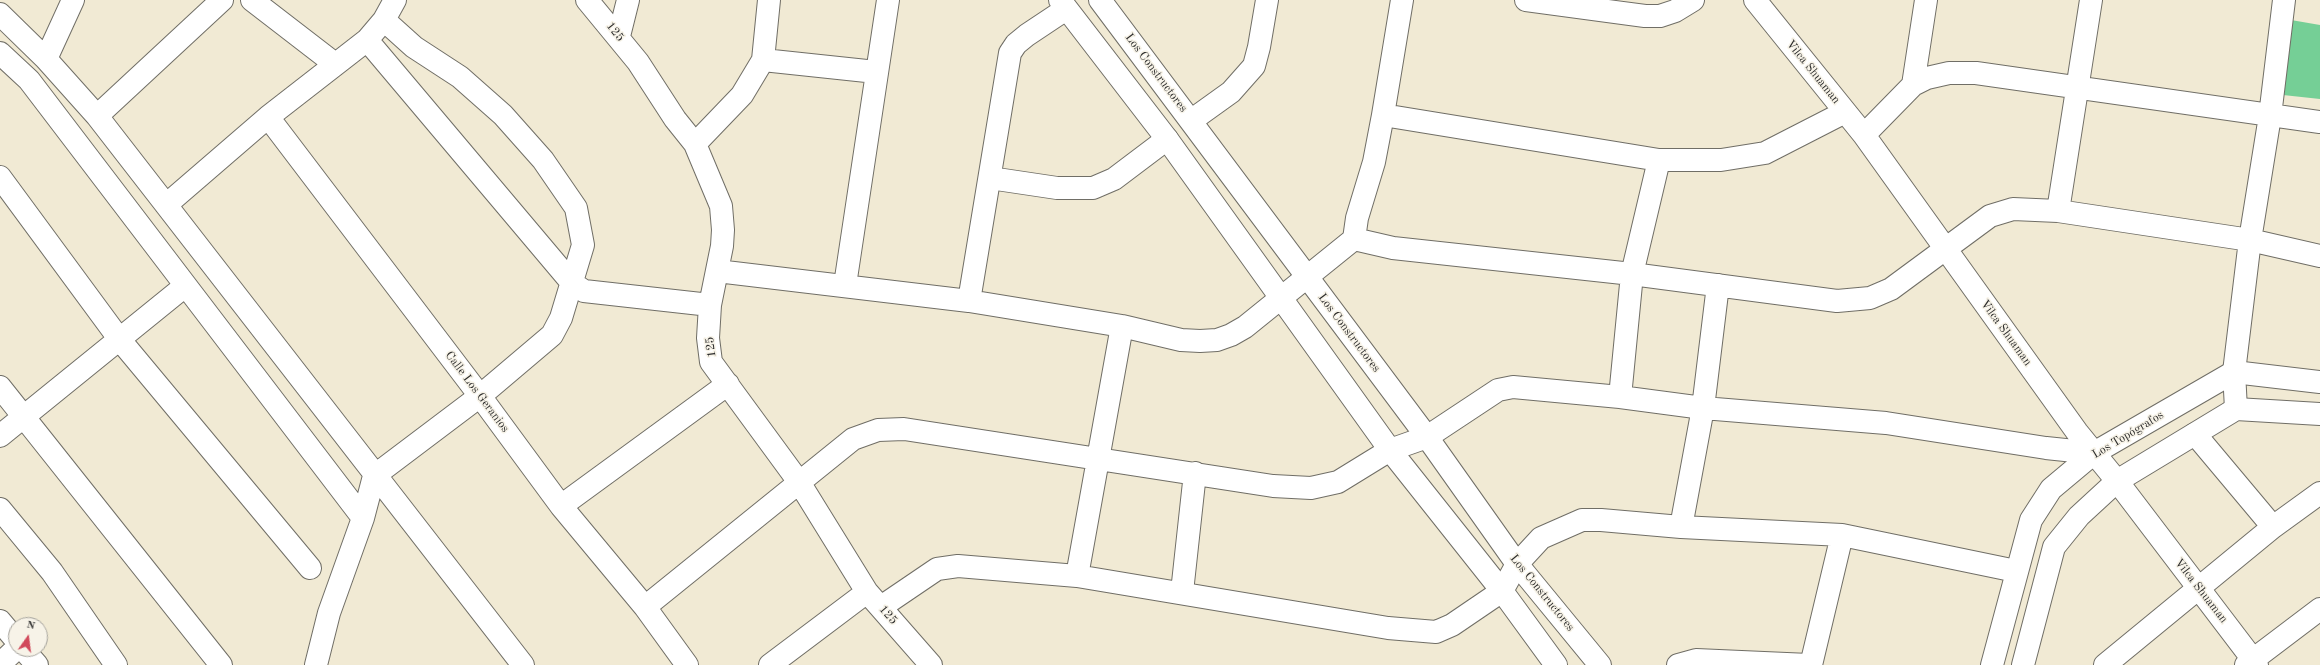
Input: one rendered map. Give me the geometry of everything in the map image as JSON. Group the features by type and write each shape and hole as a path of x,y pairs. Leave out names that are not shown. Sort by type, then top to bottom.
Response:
{"street":[{"path":"46,59 73,0"},
{"path":"97,116 222,0"},
{"path":"252,0 335,64"},
{"path":"166,205 268,116 367,40 384,20 395,0"},
{"name":"125","path":"587,0 619,36 638,62 675,119 695,144 721,206 723,241 710,305 708,338 711,362 798,482 874,599 931,665"},
{"path":"619,36 628,0"},
{"path":"695,144 742,95 763,60 768,0"},
{"path":"846,285 876,72 888,0"},
{"name":"Los Constructores","path":"1100,0 1192,120 1427,437 1517,564 1600,665"},
{"path":"1192,120 1230,92 1254,66 1259,47 1267,0"},
{"path":"717,272 846,285 969,301 1122,326 1181,340 1217,340 1231,335 1245,327 1281,300 1354,239 1358,218 1374,162 1402,0"},
{"path":"1537,1 1615,13 1652,16 1676,11 1693,0"},
{"name":"Vilca Shuaman","path":"1755,0 1864,135 2077,432 2117,481 2252,663"},
{"path":"1913,85 1926,0"},
{"path":"2058,211 2091,0"},
{"path":"2236,409 2234,372 2250,240 2270,116 2284,0"},
{"path":"969,301 1010,53 1016,44 1063,4 1167,139 1390,450 1502,591 1556,665"},
{"path":"0,14 46,59 97,116 374,476 523,665"},
{"path":"314,663 329,613 363,518 374,476 480,396 552,335 561,318 583,245 576,208 543,160 503,115 460,77 414,47 384,20"},
{"path":"367,40 572,283 584,291 710,305"},
{"path":"0,53 29,80 363,518"},
{"path":"763,60 876,72"},
{"path":"1864,135 1913,85 1927,78 1949,73 1976,73 2320,122"},
{"path":"1383,115 1658,160 1721,160 1765,153 1845,112"},
{"name":"Calle Los Geranios","path":"268,116 480,396 561,506 645,607 687,665"},
{"path":"990,178 1057,188 1093,188 1114,179 1167,139"},
{"path":"1620,397 1632,274 1658,160"},
{"path":"0,177 120,340 310,568"},
{"path":"1354,239 1392,248 1632,274 1837,301 1853,301 1870,298 1891,289 1990,216 2013,209 2058,211 2250,240 2320,256"},
{"path":"1681,527 1703,408 1718,285"},
{"path":"0,436 185,286"},
{"path":"1077,576 1122,326"},
{"path":"2234,372 2320,382"},
{"name":"Los Topógrafos","path":"1992,665 2016,571 2031,520 2052,489 2094,453 2234,372"},
{"path":"561,506 728,384"},
{"path":"645,607 853,439 878,430 904,429 1195,472 1293,489 1326,487 1351,476 1390,450 1427,437 1484,398 1498,390 1513,386 1620,397 1703,408 1886,423 2046,448 2094,453"},
{"path":"0,387 222,665"},
{"path":"2023,665 2054,547 2079,516 2117,481 2236,409 2320,414"},
{"path":"2195,434 2273,527"},
{"path":"1182,592 1195,472"},
{"path":"2105,665 2199,590 2273,527 2320,494"},
{"path":"0,509 52,572 116,665"},
{"path":"770,665 874,599 937,570 958,566 1077,576 1182,592 1388,628 1436,632 1452,625 1502,591 1517,564 1541,538 1582,520 1601,520 1681,527 1842,535 2016,571"},
{"path":"1678,665 1696,660 1751,664 1810,665 1842,535"},
{"path":"2252,663 2320,609"},
{"path":"0,621 8,630"},
{"path":"0,664 8,656"},
{"path":"30,657 37,665"}],"green space":[{"path":"2291,20 2320,25 2320,99 2283,95"}]}
